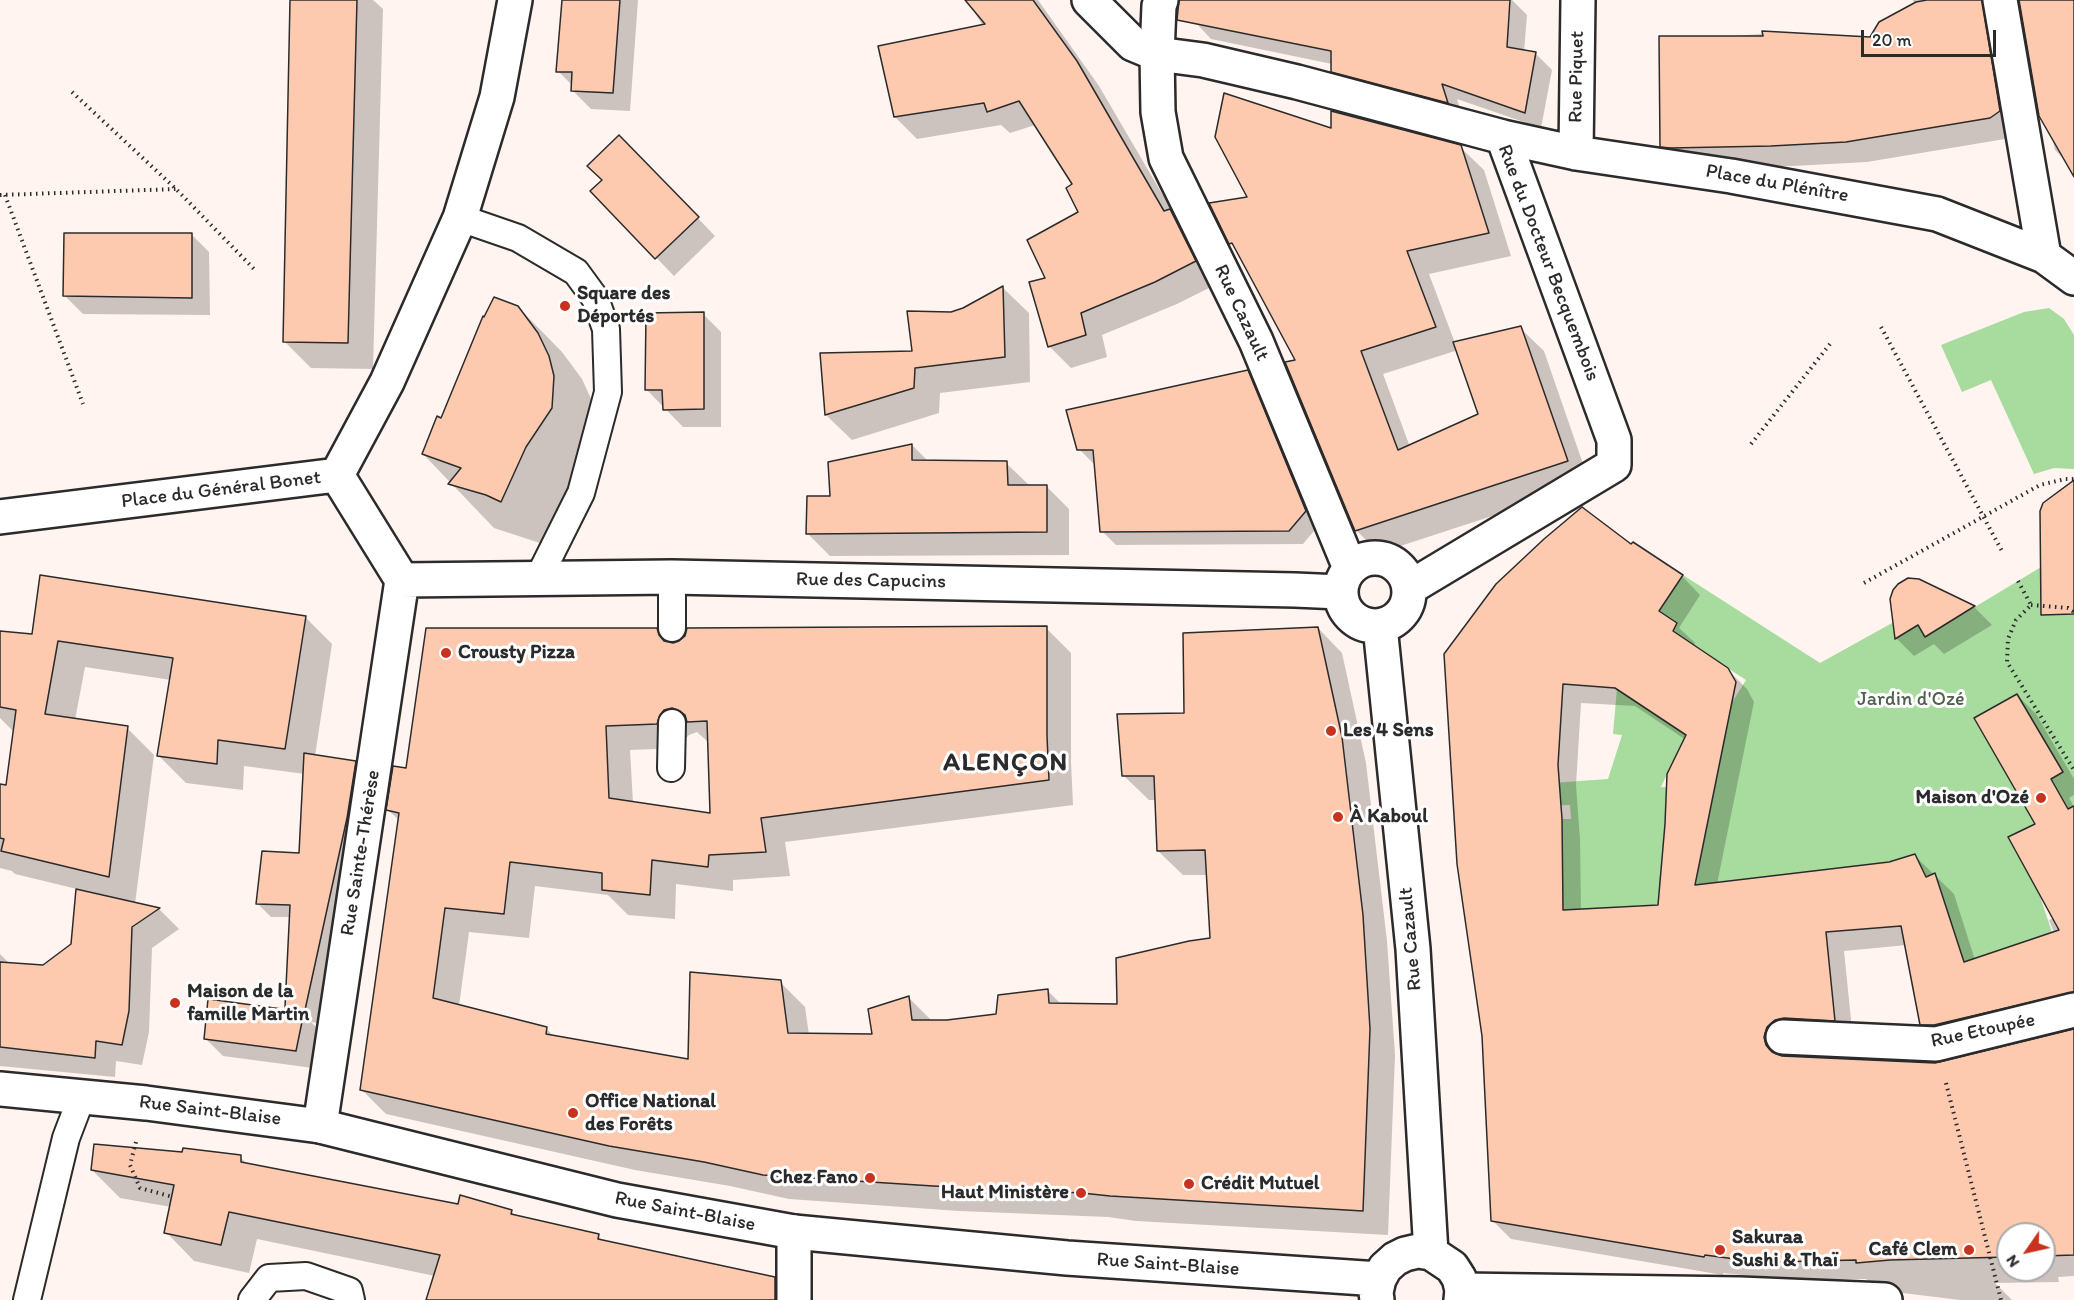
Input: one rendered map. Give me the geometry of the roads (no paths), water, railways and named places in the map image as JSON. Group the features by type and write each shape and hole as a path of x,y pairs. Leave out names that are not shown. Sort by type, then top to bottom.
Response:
{"street":[{"name":"Place du Général Bonet","path":"0,517 337,475 387,382 460,218 497,97 514,0"},
{"name":"Rue du Docteur Becquembois","path":"1089,0 1133,44 1156,54 1203,60 1297,82 1503,137 1614,440 1614,465 1409,588"},
{"name":"Rue Cazault","path":"1161,0 1156,54 1158,112 1166,158 1256,340 1345,580"},
{"name":"Rue Piquet","path":"1576,153 1578,0"},
{"path":"2000,0 2044,256"},
{"name":"Place du Plénître","path":"1503,137 1576,153 1731,176 1937,214 2044,256 2074,278"},
{"path":"337,475 402,580"},
{"path":"1370,558 1381,558 1400,568 1409,588 1409,599 1405,609 1390,623 1380,626 1368,626 1357,621 1348,614 1342,604 1345,580 1359,561 1370,558"},
{"name":"Rue des Capucins","path":"402,580 672,578 1283,590 1345,580"},
{"name":"Rue Sainte-Thérèse","path":"320,1126 402,580"},
{"name":"Rue Cazault","path":"1380,626 1413,949 1431,1253"},
{"name":"Rue Etoupée","path":"1783,1037 1936,1044 2074,1010"},
{"name":"Rue Saint-Blaise","path":"0,1089 146,1103 320,1126 617,1200 794,1232 1378,1290"},
{"path":"794,1232 794,1300"},
{"path":"1378,1290 1385,1268 1395,1259 1418,1251 1431,1253 1452,1267 1459,1278 1461,1295 1740,1294 1885,1300"}],"lane":[{"path":"460,218 518,238 576,272 595,298 606,329 608,392 581,494 537,579"},
{"path":"672,578 672,628"},
{"path":"670,768 672,723"},
{"path":"27,1300 66,1138 82,1096"},
{"path":"252,1300 269,1278 306,1276 349,1291 351,1300"}],"place":[{"name":"Square des Déportés","path":"565,306"},
{"name":"Crousty Pizza","path":"446,653"},
{"name":"Les 4 Sens","path":"1331,731"},
{"name":"Maison d'Ozé","path":"2041,798"},
{"name":"À Kaboul","path":"1338,817"},
{"name":"Maison de la famille Martin","path":"175,1003"},
{"name":"Office National des Forêts","path":"573,1113"},
{"name":"Chez Fano","path":"870,1178"},
{"name":"Crédit Mutuel","path":"1189,1184"},
{"name":"Haut Ministère","path":"1081,1193"},
{"name":"Sakuraa Sushi & Thaï","path":"1720,1250"},
{"name":"Café Clem","path":"1969,1250"}],"district":[{"name":"ALENÇON","path":"1006,763"}],"park label":[{"name":"Jardin d'Ozé","path":"1911,700"}]}
